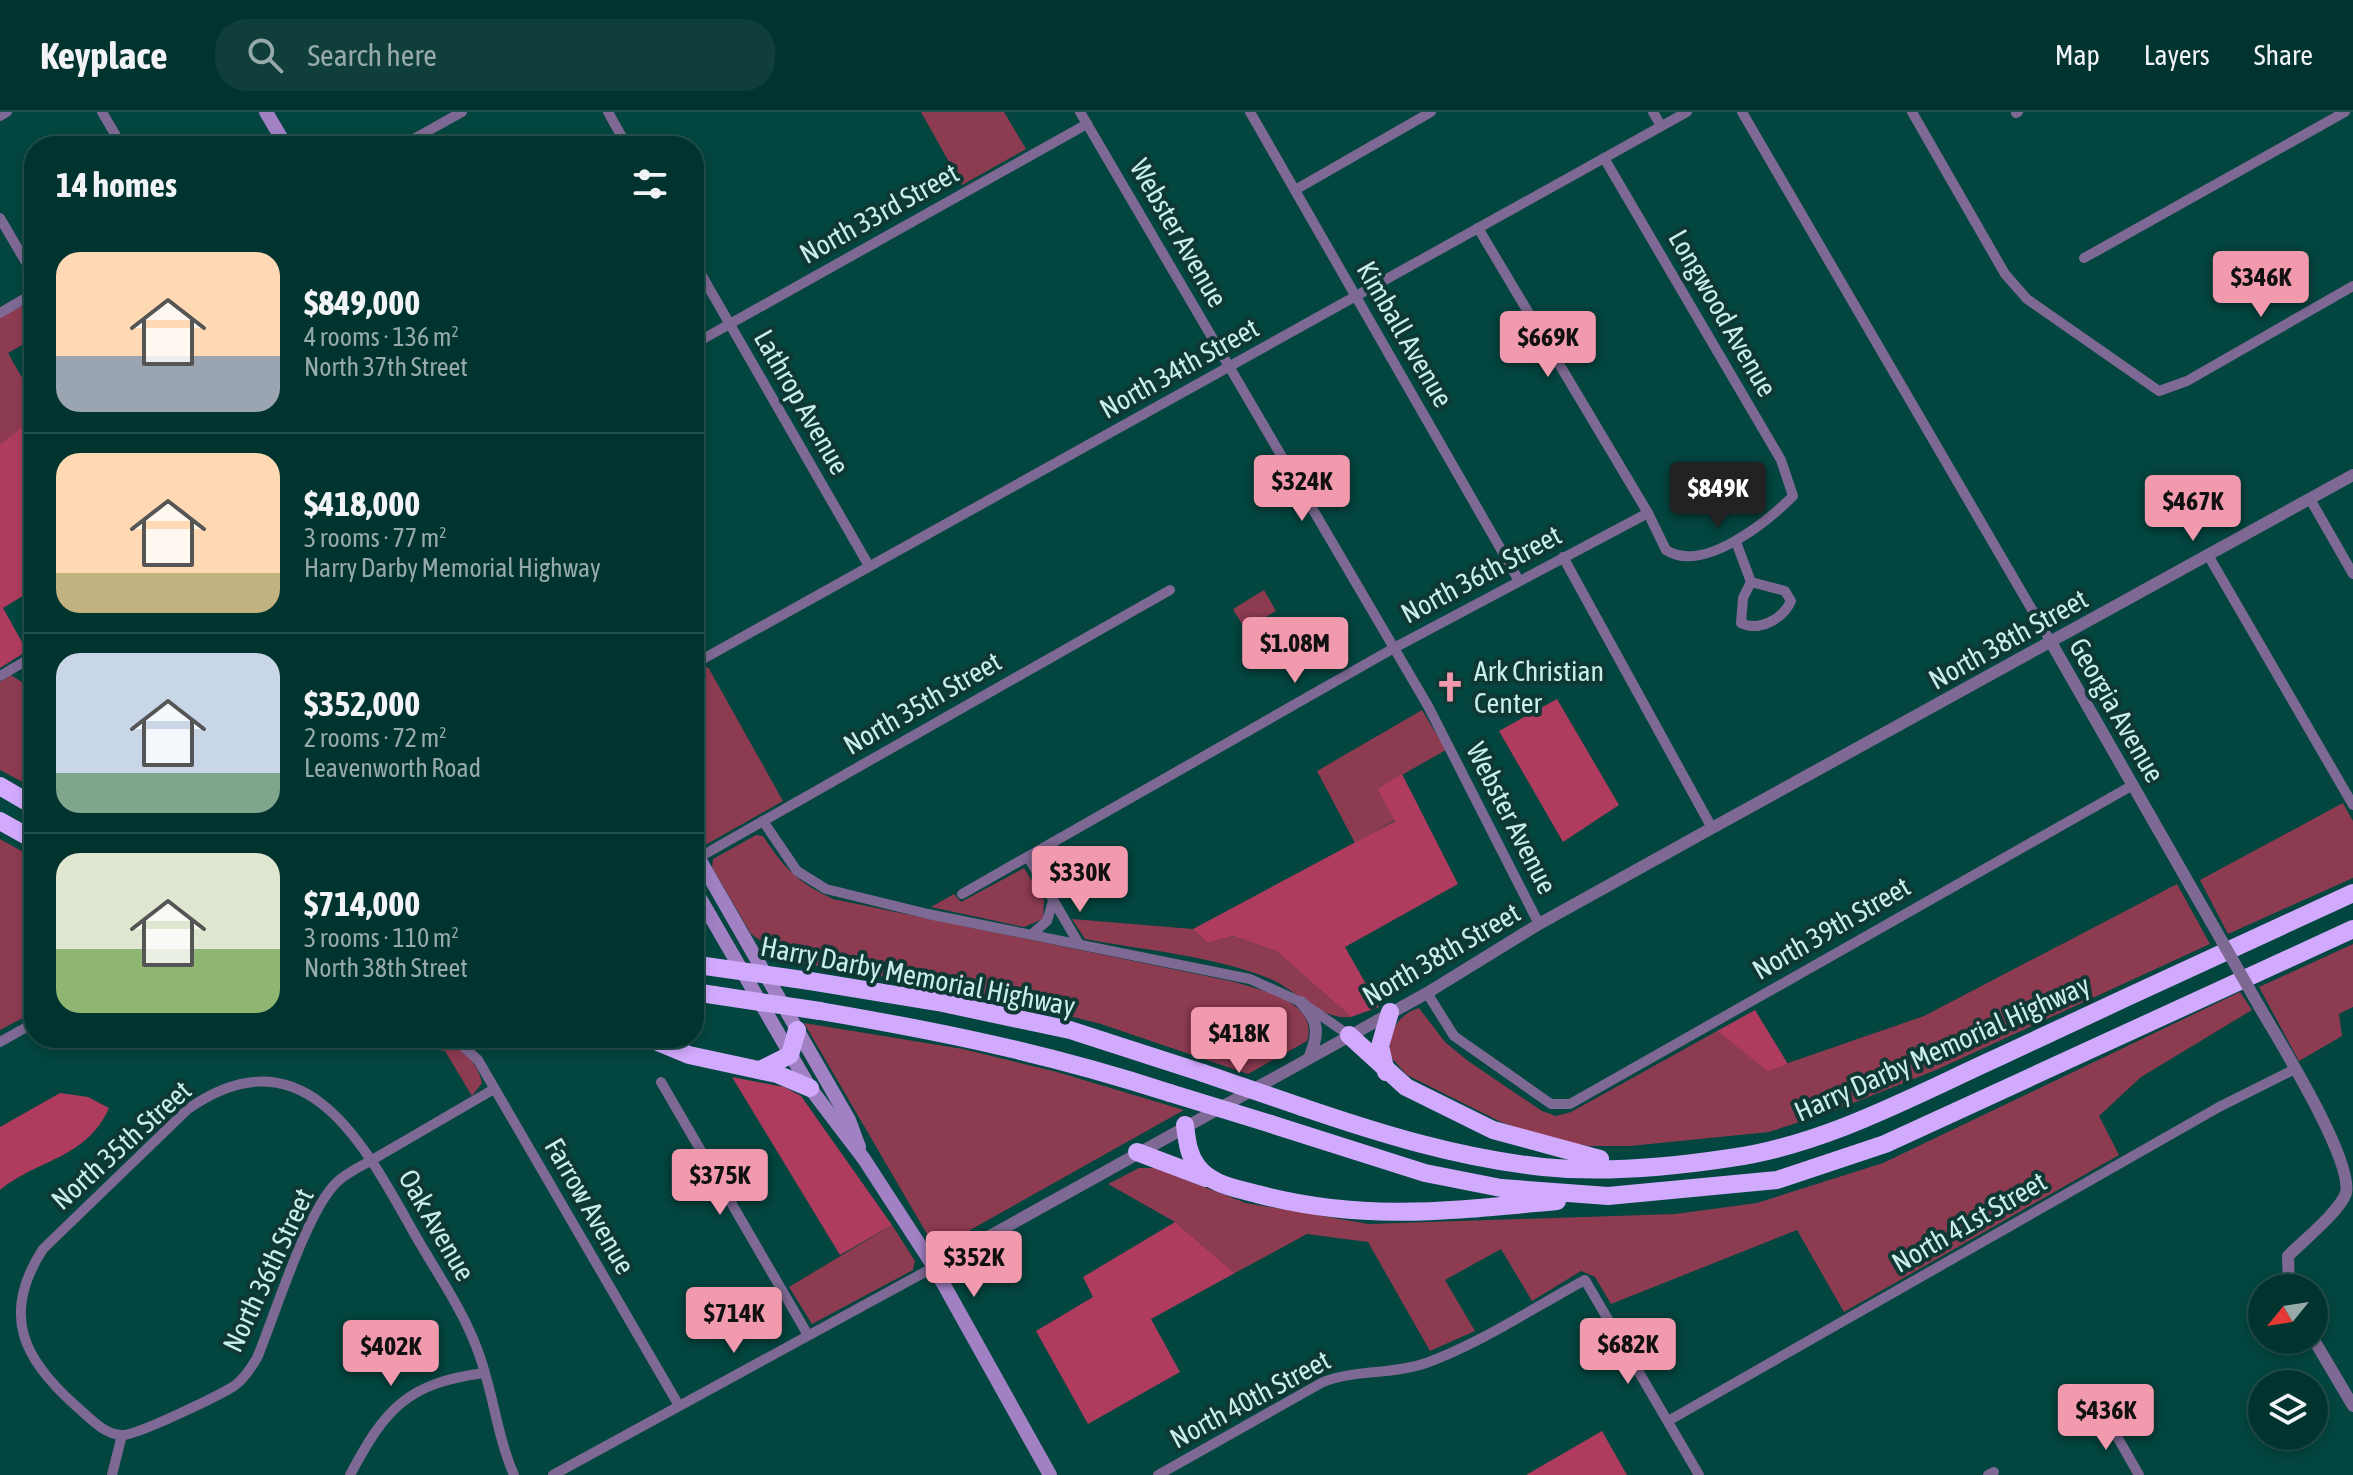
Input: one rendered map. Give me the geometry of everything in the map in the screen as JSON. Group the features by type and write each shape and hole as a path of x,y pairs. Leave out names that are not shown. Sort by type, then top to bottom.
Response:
{"highway":[{"path":"0,786 24,800"},
{"path":"0,821 24,834"},
{"name":"Harry Darby Memorial Highway","path":"704,966 938,1002 1070,1030 1392,1137 1459,1154 1545,1167 1634,1166 1731,1158 1785,1147 1888,1108 2353,893"},
{"name":"Harry Darby Memorial Highway","path":"704,994 969,1037 1068,1060 1425,1173 1501,1188 1608,1196 1777,1180 1885,1144 2353,929"},
{"path":"1386,1072 1380,1046 1390,1012"},
{"path":"760,1070 790,1055 797,1030"},
{"path":"1349,1035 1406,1087 1493,1130 1576,1154 1634,1166"},
{"path":"672,1048 689,1055 791,1078 810,1088"},
{"path":"1185,1125 1189,1152 1198,1168 1213,1181"},
{"path":"1137,1152 1213,1181 1306,1207 1362,1213 1415,1214 1608,1196"}],"main road":[{"path":"266,112 280,136"},
{"path":"704,871 849,1120 864,1159"},
{"path":"704,905 810,1088 864,1159 934,1267 1050,1475"}],"street":[{"path":"0,116 7,112"},
{"path":"102,112 116,136"},
{"path":"419,136 462,112"},
{"path":"608,112 621,136"},
{"name":"Webster Avenue","path":"1080,112 1394,648 1539,924"},
{"path":"1295,190 1431,112"},
{"path":"1653,112 1661,126"},
{"name":"North 34th Street","path":"704,658 1687,112"},
{"name":"Georgia Avenue","path":"1742,112 2052,644 2343,1153 2349,1183 2345,1198 2288,1256 2289,1274"},
{"path":"1912,112 2005,274 2027,299 2159,391 2187,381 2353,286"},
{"path":"2084,258 2345,112"},
{"name":"Kimball Avenue","path":"1256,115 1295,190 1518,579"},
{"name":"North 33rd Street","path":"704,338 1087,124"},
{"name":"Longwood Avenue","path":"1604,158 1781,460 1793,496 1736,542"},
{"path":"0,218 24,259"},
{"path":"1478,228 1648,513 1666,550 1676,557 1689,558 1736,542 1751,582 1739,612 1741,623 1750,628 1761,626 1787,611 1791,601 1785,591 1751,582"},
{"name":"Lathrop Avenue","path":"704,279 869,566"},
{"path":"0,313 24,299"},
{"name":"North 38th Street","path":"553,1475 678,1404 934,1267 1427,993 1539,924 2052,644 2353,475"},
{"path":"2310,499 2353,574"},
{"name":"North 36th Street","path":"962,894 1518,579 1648,513"},
{"path":"2208,555 2353,805"},
{"path":"1563,557 1712,828"},
{"name":"North 35th Street","path":"704,851 1170,590"},
{"path":"0,676 24,662"},
{"name":"North 39th Street","path":"1427,993 1454,1036 1551,1104 1570,1104 2133,785"},
{"path":"763,821 797,871 826,889 1250,979 1301,1002 1349,1035"},
{"path":"1028,857 1079,944"},
{"path":"1032,934 1047,921 1053,901"},
{"path":"1301,1002 1317,1025 1318,1036 1310,1056"},
{"path":"0,1042 24,1029"},
{"name":"Farrow Avenue","path":"465,1048 478,1060 678,1404"},
{"name":"North 41st Street","path":"1668,1421 2219,1107 2295,1069"},
{"path":"661,1082 808,1335"},
{"name":"North 35th Street","path":"122,1435 100,1427 35,1366 21,1340 19,1312 22,1290 43,1249 188,1109 212,1095 244,1083 281,1084"},
{"name":"Oak Avenue","path":"281,1084 309,1094 327,1105 348,1125 372,1160 465,1323 484,1373 514,1475"},
{"name":"North 36th Street","path":"122,1435 226,1390 244,1377 257,1358 314,1216 337,1183 494,1089"},
{"name":"North 40th Street","path":"1158,1475 1323,1382 1352,1373 1401,1370 1440,1358 1585,1280 1668,1421"},
{"path":"2323,1354 2352,1400"},
{"path":"350,1475 377,1427 404,1399 432,1383 484,1373"},
{"path":"2103,1412 2139,1475"},
{"path":"1668,1421 1699,1475"},
{"path":"112,1475 122,1435"}],"shaded area":[{"path":"921,112 1004,112 1026,149 962,185"},
{"path":"24,305 24,344 8,353 24,381 24,430 0,444 0,317"},
{"path":"23,427 24,595 3,608 24,646 24,653 0,668 0,444"},
{"path":"1264,590 1276,611 1245,629 1233,609"},
{"path":"708,667 783,801 707,844 704,843 704,669"},
{"path":"11,675 24,683 24,783 0,770 0,682"},
{"path":"1557,699 1619,805 1563,842 1499,731"},
{"path":"1422,710 1446,750 1377,789 1395,820 1355,843 1317,771"},
{"path":"1402,774 1458,884 1345,947 1379,1007 1351,1017 1276,951 1233,936 1207,943 1193,929 1395,821 1377,789"},
{"path":"2343,803 2353,821 2353,878 2228,934 2200,880"},
{"path":"756,835 763,836 785,866 801,880 833,899 1235,982 1273,994 1297,1008 1305,1017 1307,1041 1248,1074 1101,1024 1014,1002 919,982 792,962 751,934 712,867 713,859"},
{"path":"0,839 24,852 24,1017 0,1030"},
{"path":"1024,868 1044,900 1043,919 1024,927 931,907 954,894 961,902"},
{"path":"2177,884 2210,944 1936,1070 1828,1113 1769,1132 1630,1146 1589,1146 1552,1140 1501,1122 1407,1075 1389,1055 1396,1026 1405,1015 1419,1008 1445,1042 1468,1061 1542,1111 1556,1116 1571,1112 1717,1031 1768,1070 1924,1016"},
{"path":"1072,919 1193,929 1207,943 1233,936 1276,951 1351,1017 1329,1014 1278,983 1247,970 1085,939"},
{"path":"2353,944 2353,1007 2339,1014 2342,1036 2299,1061 2259,987"},
{"path":"2240,992 2252,1010 2141,1077 2099,1116 2119,1155 1844,1312 1797,1230 1611,1304 1595,1277 1581,1271 1532,1301 1501,1249 1445,1280 1475,1331 1430,1351 1368,1242 1307,1234 1235,1273 1175,1222 1108,1184 1139,1168 1155,1168 1246,1203 1369,1224 1675,1214 1757,1203 1883,1163"},
{"path":"1755,1010 1788,1064 1768,1071 1717,1031"},
{"path":"804,1023 963,1049 1057,1072 1184,1110 947,1243 927,1234"},
{"path":"420,1048 460,1050 474,1064 482,1083 472,1096 445,1051"},
{"path":"732,1077 784,1087 801,1096 892,1225 840,1255"},
{"path":"60,1093 88,1097 109,1108 88,1138 75,1148 0,1190 0,1127"},
{"path":"1175,1222 1235,1273 1151,1319 1180,1372 1088,1424 1036,1331 1093,1297 1083,1277"},
{"path":"892,1225 915,1261 913,1270 812,1324 789,1287"},
{"path":"1602,1431 1627,1475 1526,1475"}],"place":[{"name":"Ark Christian Center","path":"1450,687"}]}
